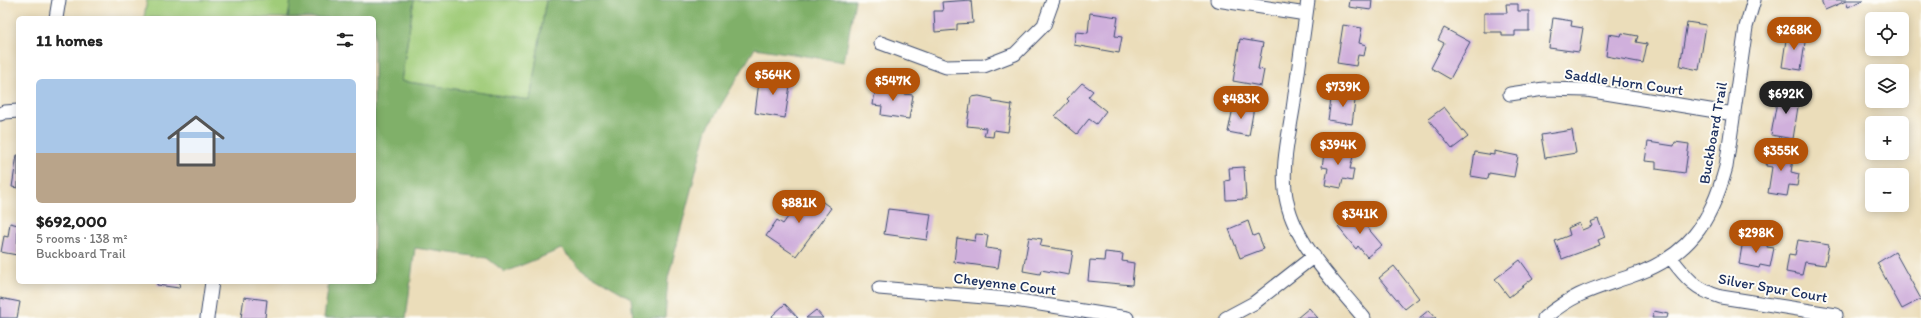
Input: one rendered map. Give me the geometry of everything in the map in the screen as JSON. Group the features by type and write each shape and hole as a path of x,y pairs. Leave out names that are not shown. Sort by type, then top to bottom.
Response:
{"street":[{"path":"56,16 59,0"},
{"path":"882,43 946,67 984,66 1015,54 1044,25 1053,0"},
{"path":"1217,0 1306,14"},
{"path":"1308,0 1286,155 1285,181 1287,203 1298,230 1314,256 1364,318"},
{"name":"Buckboard Trail","path":"1544,318 1572,297 1591,288 1638,274 1671,258 1685,247 1697,234 1713,206 1726,167 1746,27 1754,0"},
{"name":"Saddle Horn Court","path":"1510,94 1544,89 1587,90 1734,114"},
{"path":"0,114 16,111"},
{"path":"1226,318 1254,304 1314,256"},
{"name":"Silver Spur Court","path":"1671,258 1692,283 1707,293 1721,297 1836,315"},
{"path":"207,318 212,284"},
{"name":"Cheyenne Court","path":"879,288 1008,299 1127,318"}],"green space":[{"path":"147,0 291,0 288,16 144,16"},
{"path":"291,0 414,0 401,81 530,100 546,0 855,0 844,62 755,48 707,129 668,278 665,318 633,318 631,298 584,271 561,249 505,272 487,258 415,248 406,318 324,318 329,284 376,284 376,16 288,16"},
{"path":"414,0 546,0 530,100 401,81"}],"building":[{"path":"971,0 973,23 957,24 957,30 935,32 934,11 943,11 942,2"},
{"path":"1350,0 1372,0 1371,10 1349,7"},
{"path":"1821,0 1864,0 1848,7 1846,1 1825,10"},
{"path":"1506,4 1518,4 1518,11 1529,11 1529,31 1515,31 1515,36 1502,36 1502,32 1484,32 1484,13 1507,13"},
{"path":"1090,13 1118,17 1115,36 1122,37 1119,53 1074,45 1076,32 1088,33"},
{"path":"1553,18 1572,21 1571,26 1583,28 1579,52 1549,48"},
{"path":"1687,22 1706,25 1699,70 1680,66"},
{"path":"1343,25 1362,28 1359,43 1366,45 1364,56 1358,55 1356,66 1337,63"},
{"path":"1444,28 1470,42 1450,79 1431,68 1444,43 1438,40"},
{"path":"1622,33 1638,36 1636,42 1647,44 1643,63 1606,56 1609,34 1621,36"},
{"path":"1787,33 1806,35 1801,70 1782,67"},
{"path":"1240,39 1263,43 1258,69 1264,70 1261,86 1233,81"},
{"path":"760,74 791,79 785,118 755,113"},
{"path":"1082,83 1093,91 1088,97 1106,111 1096,124 1089,119 1077,134 1055,116 1069,101 1067,99"},
{"path":"876,85 897,88 896,93 913,95 909,119 881,115 882,106 873,105"},
{"path":"1779,90 1800,94 1793,139 1771,135"},
{"path":"1337,91 1356,93 1352,124 1328,120 1331,99 1335,100"},
{"path":"979,96 993,99 993,102 1012,105 1008,132 994,130 993,137 984,136 986,128 967,126 971,97"},
{"path":"1234,103 1254,107 1249,136 1228,132"},
{"path":"1444,107 1468,137 1452,149 1428,119"},
{"path":"1572,130 1576,153 1545,158 1541,135"},
{"path":"1648,142 1674,146 1675,142 1689,144 1685,173 1656,169 1656,162 1645,161"},
{"path":"1325,147 1354,152 1350,169 1354,169 1352,181 1343,179 1341,188 1325,185 1328,168 1322,167"},
{"path":"1769,149 1794,153 1791,172 1799,174 1797,186 1789,185 1787,196 1768,193 1772,167 1766,166"},
{"path":"1494,151 1518,156 1514,177 1489,173 1488,179 1471,176 1475,152 1494,155"},
{"path":"16,161 16,188 12,187"},
{"path":"1244,167 1246,199 1226,200 1225,181 1230,180 1229,168"},
{"path":"809,192 831,208 796,256 766,236 777,220 783,224 793,210 790,207 797,197 803,201"},
{"path":"888,209 931,214 927,240 884,234"},
{"path":"1355,213 1382,245 1367,257 1358,246 1356,249 1338,227"},
{"path":"1598,219 1605,237 1598,240 1600,245 1562,259 1555,241 1570,235 1568,228 1579,223 1582,230 1592,226 1590,222"},
{"path":"1248,221 1253,236 1258,234 1264,249 1240,258 1229,229"},
{"path":"10,223 16,224 16,255 1,252 4,236 8,237"},
{"path":"976,234 988,235 986,248 1001,250 998,268 954,262 957,238 975,241"},
{"path":"1029,237 1042,239 1040,246 1073,251 1069,275 1041,270 1040,274 1023,271"},
{"path":"1757,239 1768,241 1767,247 1774,248 1770,267 1760,265 1759,268 1739,264 1743,240 1756,242"},
{"path":"1798,240 1829,245 1825,265 1805,262 1802,275 1786,272 1789,254 1795,255"},
{"path":"1105,252 1123,254 1122,261 1134,263 1132,285 1088,281 1090,260 1104,261"},
{"path":"1895,252 1921,299 1902,309 1877,263"},
{"path":"1520,260 1533,278 1509,297 1495,279"},
{"path":"1394,266 1419,298 1405,309 1379,278"},
{"path":"157,284 180,284 179,288"},
{"path":"244,297 267,300 265,318 241,318"},
{"path":"0,298 20,302 17,318 0,318"},
{"path":"785,304 798,318 773,318 772,316"},
{"path":"1309,308 1318,318 1297,318"},
{"path":"816,310 823,318 806,318"},
{"path":"1429,310 1436,318 1419,318"},
{"path":"1654,311 1668,314 1667,318 1652,318"}]}
